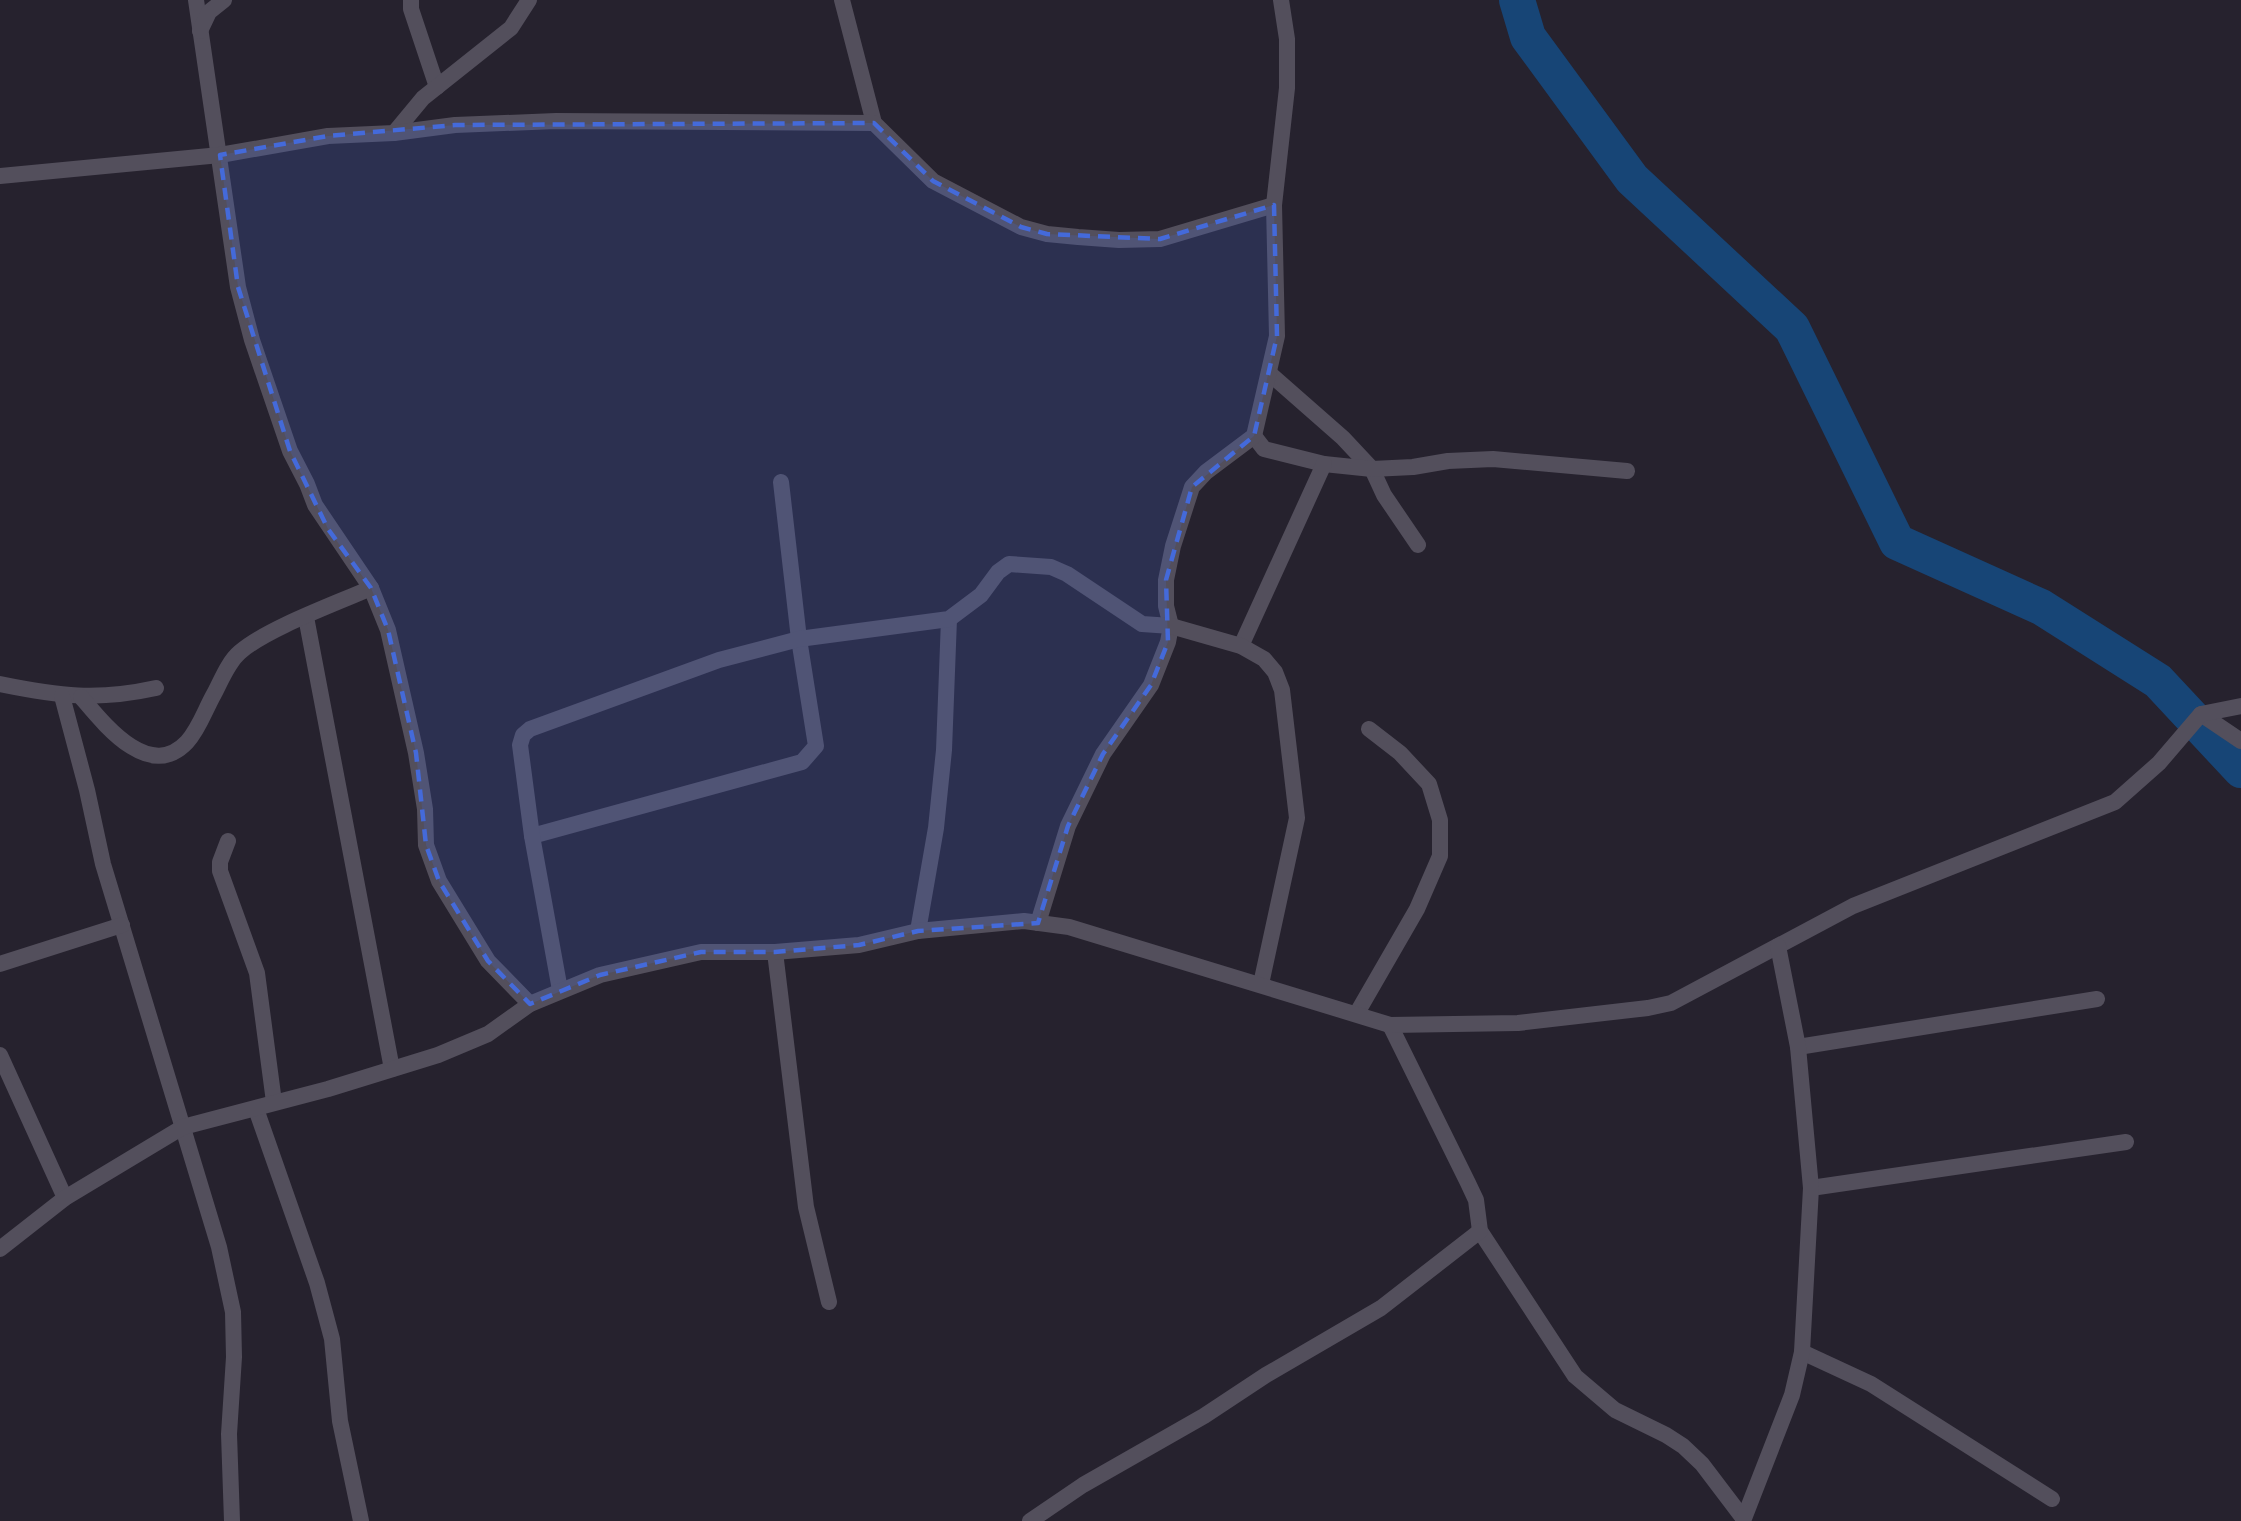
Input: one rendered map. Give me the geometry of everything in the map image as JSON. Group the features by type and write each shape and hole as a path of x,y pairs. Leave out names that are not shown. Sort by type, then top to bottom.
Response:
{"street":[{"path":"196,0 238,287 252,340 290,451 328,529 352,558 371,588 387,630 401,686 425,809 426,845 439,881 488,961 530,1004"},
{"path":"200,32 209,12 224,0"},
{"path":"411,0 411,9 437,87"},
{"path":"394,133 437,87 511,28 528,0"},
{"path":"842,0 874,123 933,181 1021,227 1047,234 1119,240 1160,239 1274,206"},
{"path":"1038,923 1068,826 1103,754 1151,685 1168,642 1171,626 1166,606 1166,580 1173,546 1192,488 1206,472 1254,436 1277,336 1274,206 1287,88 1287,39 1281,0"},
{"path":"0,176 219,155 328,136 394,133 455,125 556,122 874,123"},
{"path":"1269,373 1343,438 1372,469 1375,481 1418,545"},
{"path":"1254,436 1264,449 1324,464 1372,469 1493,459 1627,471"},
{"path":"1241,646 1324,464"},
{"path":"532,836 802,762 816,746 799,639 781,482"},
{"path":"560,990 532,836 520,745 523,735 530,729 719,660 799,639 949,619 981,596 1002,568 1009,564 1051,567 1067,574 1142,624 1171,626 1241,646 1264,659 1275,672 1282,690 1297,818 1260,984"},
{"path":"81,697 122,741 146,754 159,755 175,752 195,732 235,657 250,645 371,588"},
{"path":"306,617 392,1069"},
{"path":"918,931 936,828 943,761 949,619"},
{"path":"0,684 62,696 81,697 127,695 156,688"},
{"path":"62,696 87,790 103,864 219,1247 233,1312 234,1357 230,1434 231,1521"},
{"path":"0,1249 65,1198 183,1127 256,1109 392,1069 471,1042 488,1034 530,1004 560,990 600,975 701,952 775,952 859,945 918,931 1024,921 1069,927 1163,957 1357,1013 1390,1025 1518,1023 1648,1008 1671,1003 1853,906 2115,802 2158,763 2201,714 2241,706"},
{"path":"2201,714 2241,741"},
{"path":"1357,1013 1417,909 1440,856 1440,820 1429,784 1400,753 1369,729"},
{"path":"228,841 220,862 220,871 257,972 274,1102"},
{"path":"0,964 122,925"},
{"path":"1743,1520 1792,1395 1802,1352 1811,1188 1798,1047 1778,946"},
{"path":"775,952 806,1208 829,1302"},
{"path":"1798,1047 2097,999"},
{"path":"1390,1025 1476,1200 1480,1231 1575,1376 1615,1410 1683,1446 1702,1464 1743,1520"},
{"path":"0,1055 65,1198"},
{"path":"256,1109 317,1283 329,1328 340,1421 361,1521"},
{"path":"1811,1188 2126,1142"},
{"path":"1030,1521 1083,1485 1204,1416 1266,1375 1381,1308 1480,1231"},
{"path":"1802,1352 1871,1384 2052,1499"}],"highlighted area":[{"path":"874,123 933,181 1021,227 1047,234 1160,239 1274,205 1277,336 1254,436 1192,487 1166,580 1168,642 1151,685 1103,754 1068,826 1038,923 918,931 859,945 775,952 701,952 600,975 530,1004 488,961 439,881 426,845 416,753 388,630 371,588 328,529 290,451 238,287 220,155 328,136 455,125"}],"waterway":[{"path":"1517,0 1528,37 1632,179 1792,328 1897,542 2041,607 2158,681 2241,770"}]}
